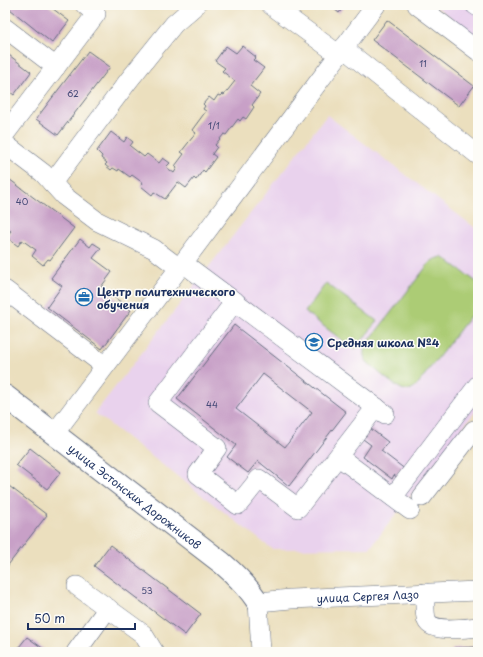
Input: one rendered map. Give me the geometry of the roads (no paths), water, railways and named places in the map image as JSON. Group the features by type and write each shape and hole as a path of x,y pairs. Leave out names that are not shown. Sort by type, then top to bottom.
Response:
{"main road":[{"name":"улица Эстонских Дорожников","path":"5,396 222,563 238,577 250,590 258,602"}],"street":[{"path":"5,134 96,14 85,5"},
{"path":"52,183 129,80 174,24 196,5"},
{"path":"271,5 340,51 478,155"},
{"path":"54,434 376,5"},
{"path":"417,5 478,51"},
{"path":"5,28 56,67"},
{"path":"5,144 42,173 64,196 97,221 154,249 235,301 380,411 339,457 298,508 259,479 238,505 198,474 217,448 158,403 235,301"},
{"path":"5,290 105,366"},
{"path":"393,497 478,385"},
{"path":"339,457 393,497 416,503 474,430 478,433"},
{"path":"76,586 143,634 154,652"},
{"name":"улица Сергея Лазо","path":"258,602 478,591"},
{"path":"425,593 426,620 429,624 434,627 441,628 478,627"},
{"path":"258,602 261,652"},
{"path":"76,652 108,608"}],"place":[{"name":"Центр политехнического обучения","path":"84,297"},
{"name":"Средняя школа №4","path":"314,342"}]}
